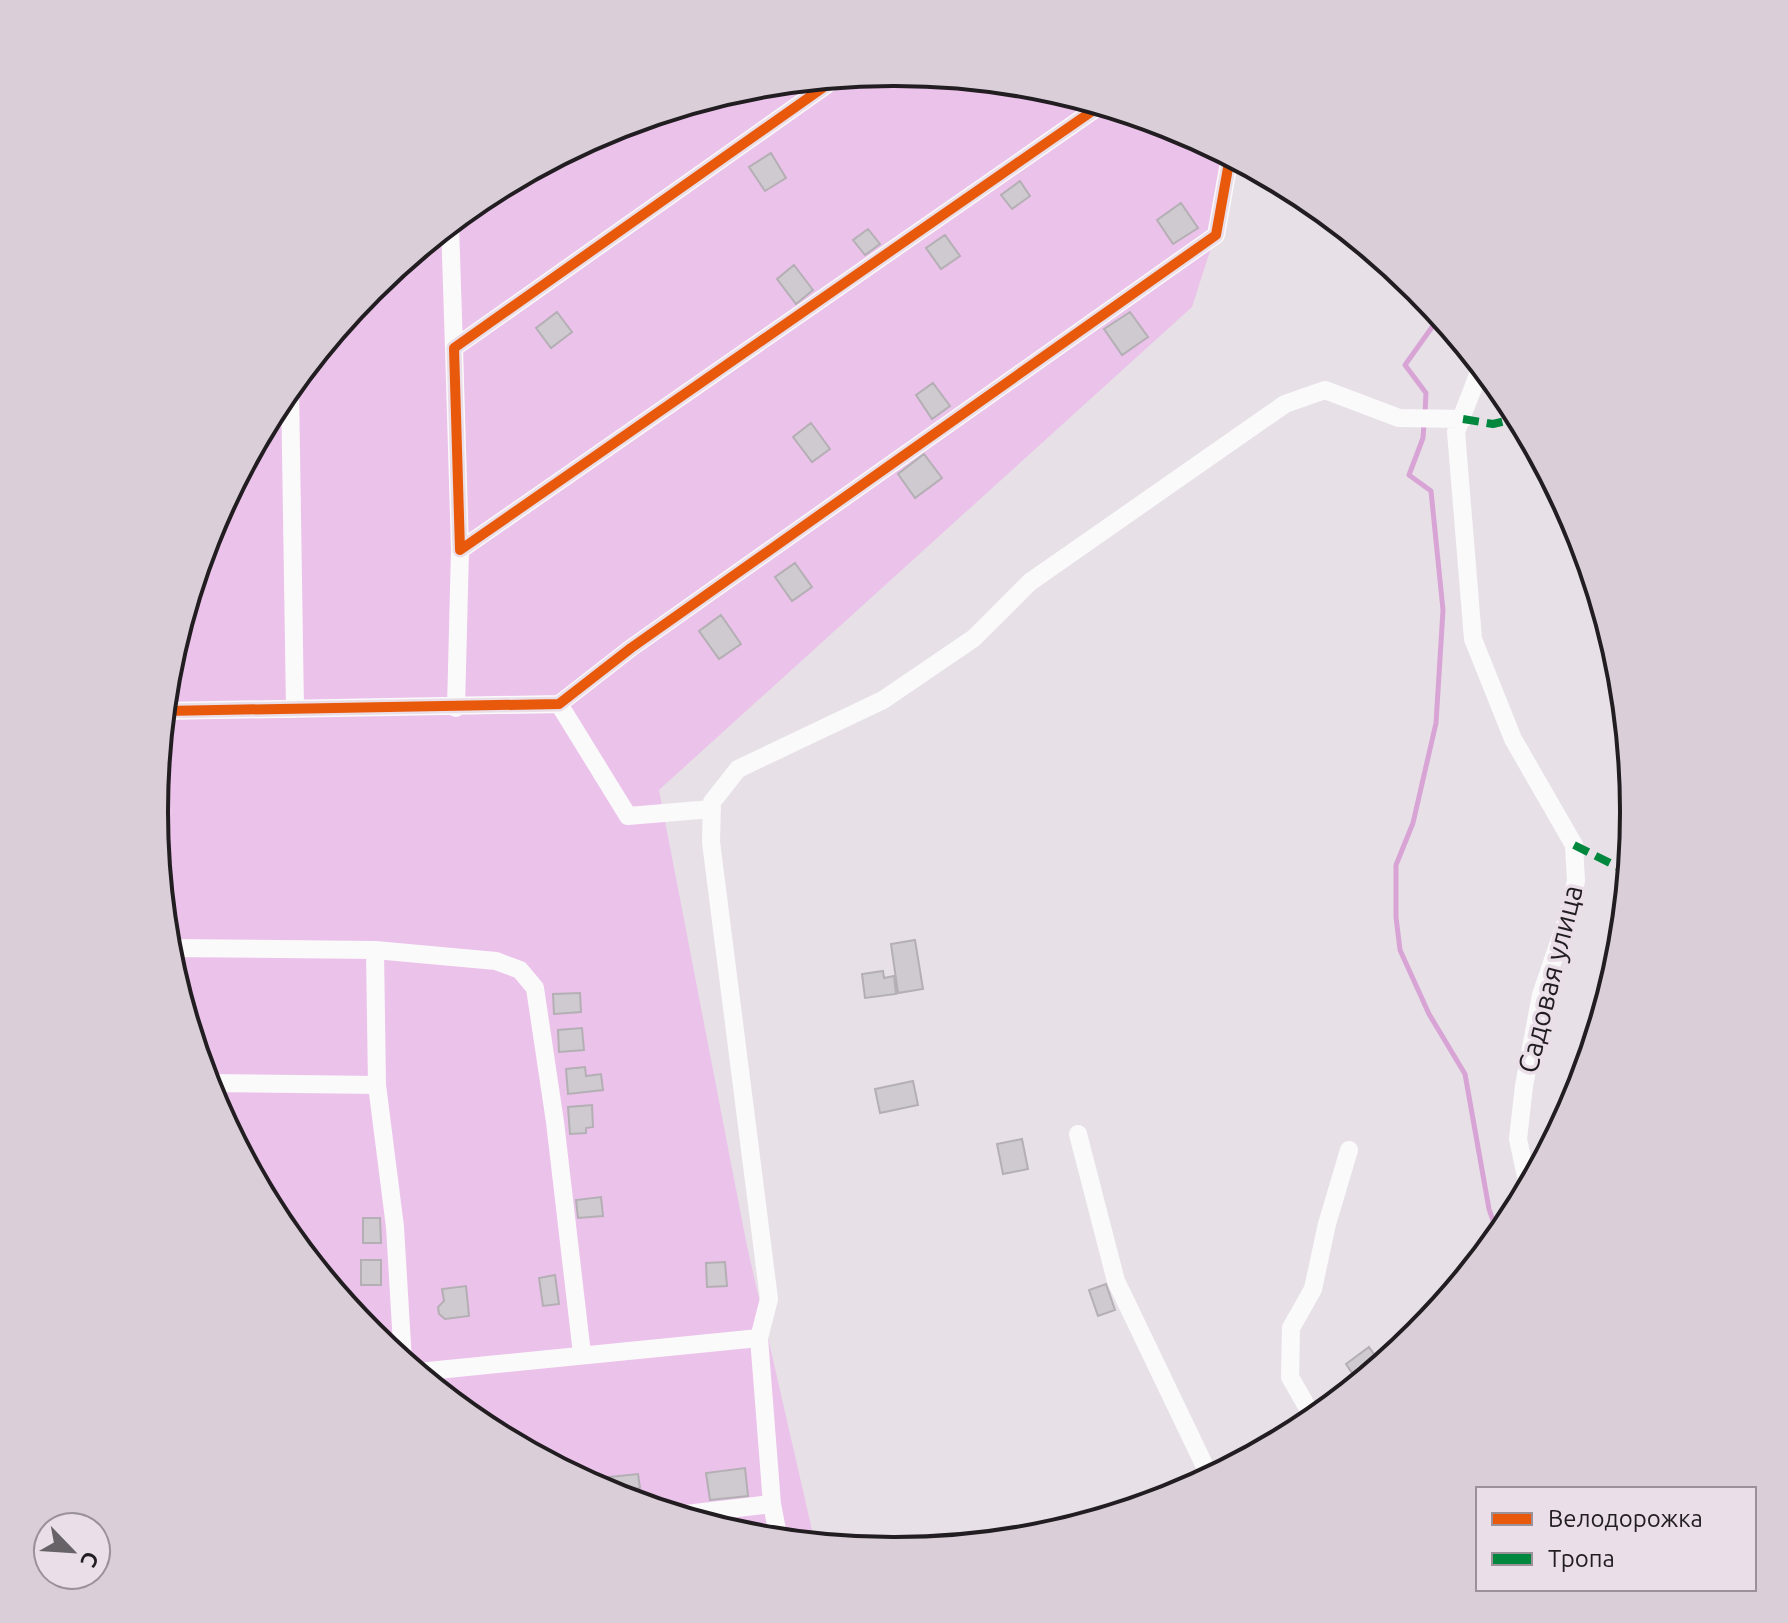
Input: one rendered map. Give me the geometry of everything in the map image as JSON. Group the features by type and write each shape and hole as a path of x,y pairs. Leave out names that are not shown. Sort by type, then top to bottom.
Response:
{"street":[{"path":"454,348 819,90"},
{"path":"460,550 1089,113"},
{"path":"176,711 559,704 631,648 1216,235 1228,168"},
{"path":"450,237 460,550 456,708"},
{"name":"Садовая улица","path":"1477,379 1456,432 1473,639 1513,739 1574,845 1576,881 1567,919 1541,995 1524,1086 1518,1139 1524,1169"},
{"path":"777,1527 759,1338 769,1299 711,842 712,802 738,769 883,700 974,638 1030,582 1285,404 1325,390 1399,418 1463,419"},
{"path":"290,409 295,709"},
{"path":"559,704 628,816 712,809"},
{"path":"181,948 375,950 496,961 520,970 535,988 555,1122 582,1354"},
{"path":"375,950 377,1085 395,1227 402,1344"},
{"path":"222,1083 377,1085"},
{"path":"1078,1134 1116,1281 1205,1467"},
{"path":"1307,1408 1290,1377 1291,1328 1313,1289 1327,1224 1349,1150"},
{"path":"432,1370 759,1338"},
{"path":"705,1512 772,1504"}],"shaded area":[{"path":"894,86 989,92 1036,100 1082,111 1172,141 1236,172 1192,307 659,790 747,1246 813,1532 752,1523 661,1498 616,1482 531,1440 452,1387 416,1357 381,1325 318,1253 291,1215 243,1132 207,1045 182,953 170,859 170,764 182,670 207,578 243,491 291,408 318,370 381,298 452,236 491,208 531,183 616,141 706,111 752,100 799,92"}],"building":[{"path":"771,153 786,178 765,191 749,167"},
{"path":"1020,181 1030,196 1012,209 1001,195"},
{"path":"1181,203 1198,228 1173,244 1157,220"},
{"path":"868,229 880,244 865,255 853,240"},
{"path":"945,235 960,256 941,269 926,248"},
{"path":"794,265 813,290 796,304 777,279"},
{"path":"557,312 572,332 551,348 536,328"},
{"path":"1130,312 1148,337 1122,355 1104,329"},
{"path":"933,383 950,406 932,419 916,395"},
{"path":"811,423 830,449 812,462 793,437"},
{"path":"924,454 942,478 915,498 898,474"},
{"path":"795,563 812,587 792,601 775,577"},
{"path":"721,615 741,644 719,659 699,631"},
{"path":"915,940 923,989 898,993 891,944"},
{"path":"883,971 884,978 894,976 896,994 865,998 862,974"},
{"path":"580,993 581,1012 554,1014 553,994"},
{"path":"582,1028 584,1050 559,1052 558,1030"},
{"path":"585,1067 586,1076 601,1074 603,1090 568,1094 566,1069"},
{"path":"913,1081 918,1105 880,1113 875,1089"},
{"path":"592,1105 593,1127 586,1128 586,1133 570,1134 568,1107"},
{"path":"1022,1139 1028,1169 1003,1174 997,1144"},
{"path":"601,1197 603,1216 578,1218 576,1200"},
{"path":"363,1218 380,1218 381,1243 363,1243"},
{"path":"361,1260 381,1260 381,1285 361,1285"},
{"path":"725,1262 727,1286 707,1287 706,1263"},
{"path":"555,1275 559,1304 543,1306 539,1278"},
{"path":"1106,1284 1115,1310 1098,1316 1089,1290"},
{"path":"466,1286 469,1316 445,1319 439,1314 438,1307 444,1301 442,1289"},
{"path":"1369,1347 1374,1355 1352,1373 1346,1364"},
{"path":"745,1468 748,1496 710,1500 706,1473"},
{"path":"638,1474 640,1488 635,1489 606,1477"}],"waterway":[{"path":"1425,413 1426,393 1405,365 1433,326"},
{"path":"1424,423 1423,438 1409,475 1431,491 1443,610 1436,723 1413,823 1396,865 1396,917 1400,950 1429,1014 1465,1074 1493,1221"}],"marked path":[{"path":"1463,419 1493,424 1505,421"},
{"path":"1574,845 1617,867"}],"cycle path":[{"path":"819,90 454,348 460,550 1089,113"},
{"path":"176,711 559,704 631,648 1216,235 1228,168"}]}
